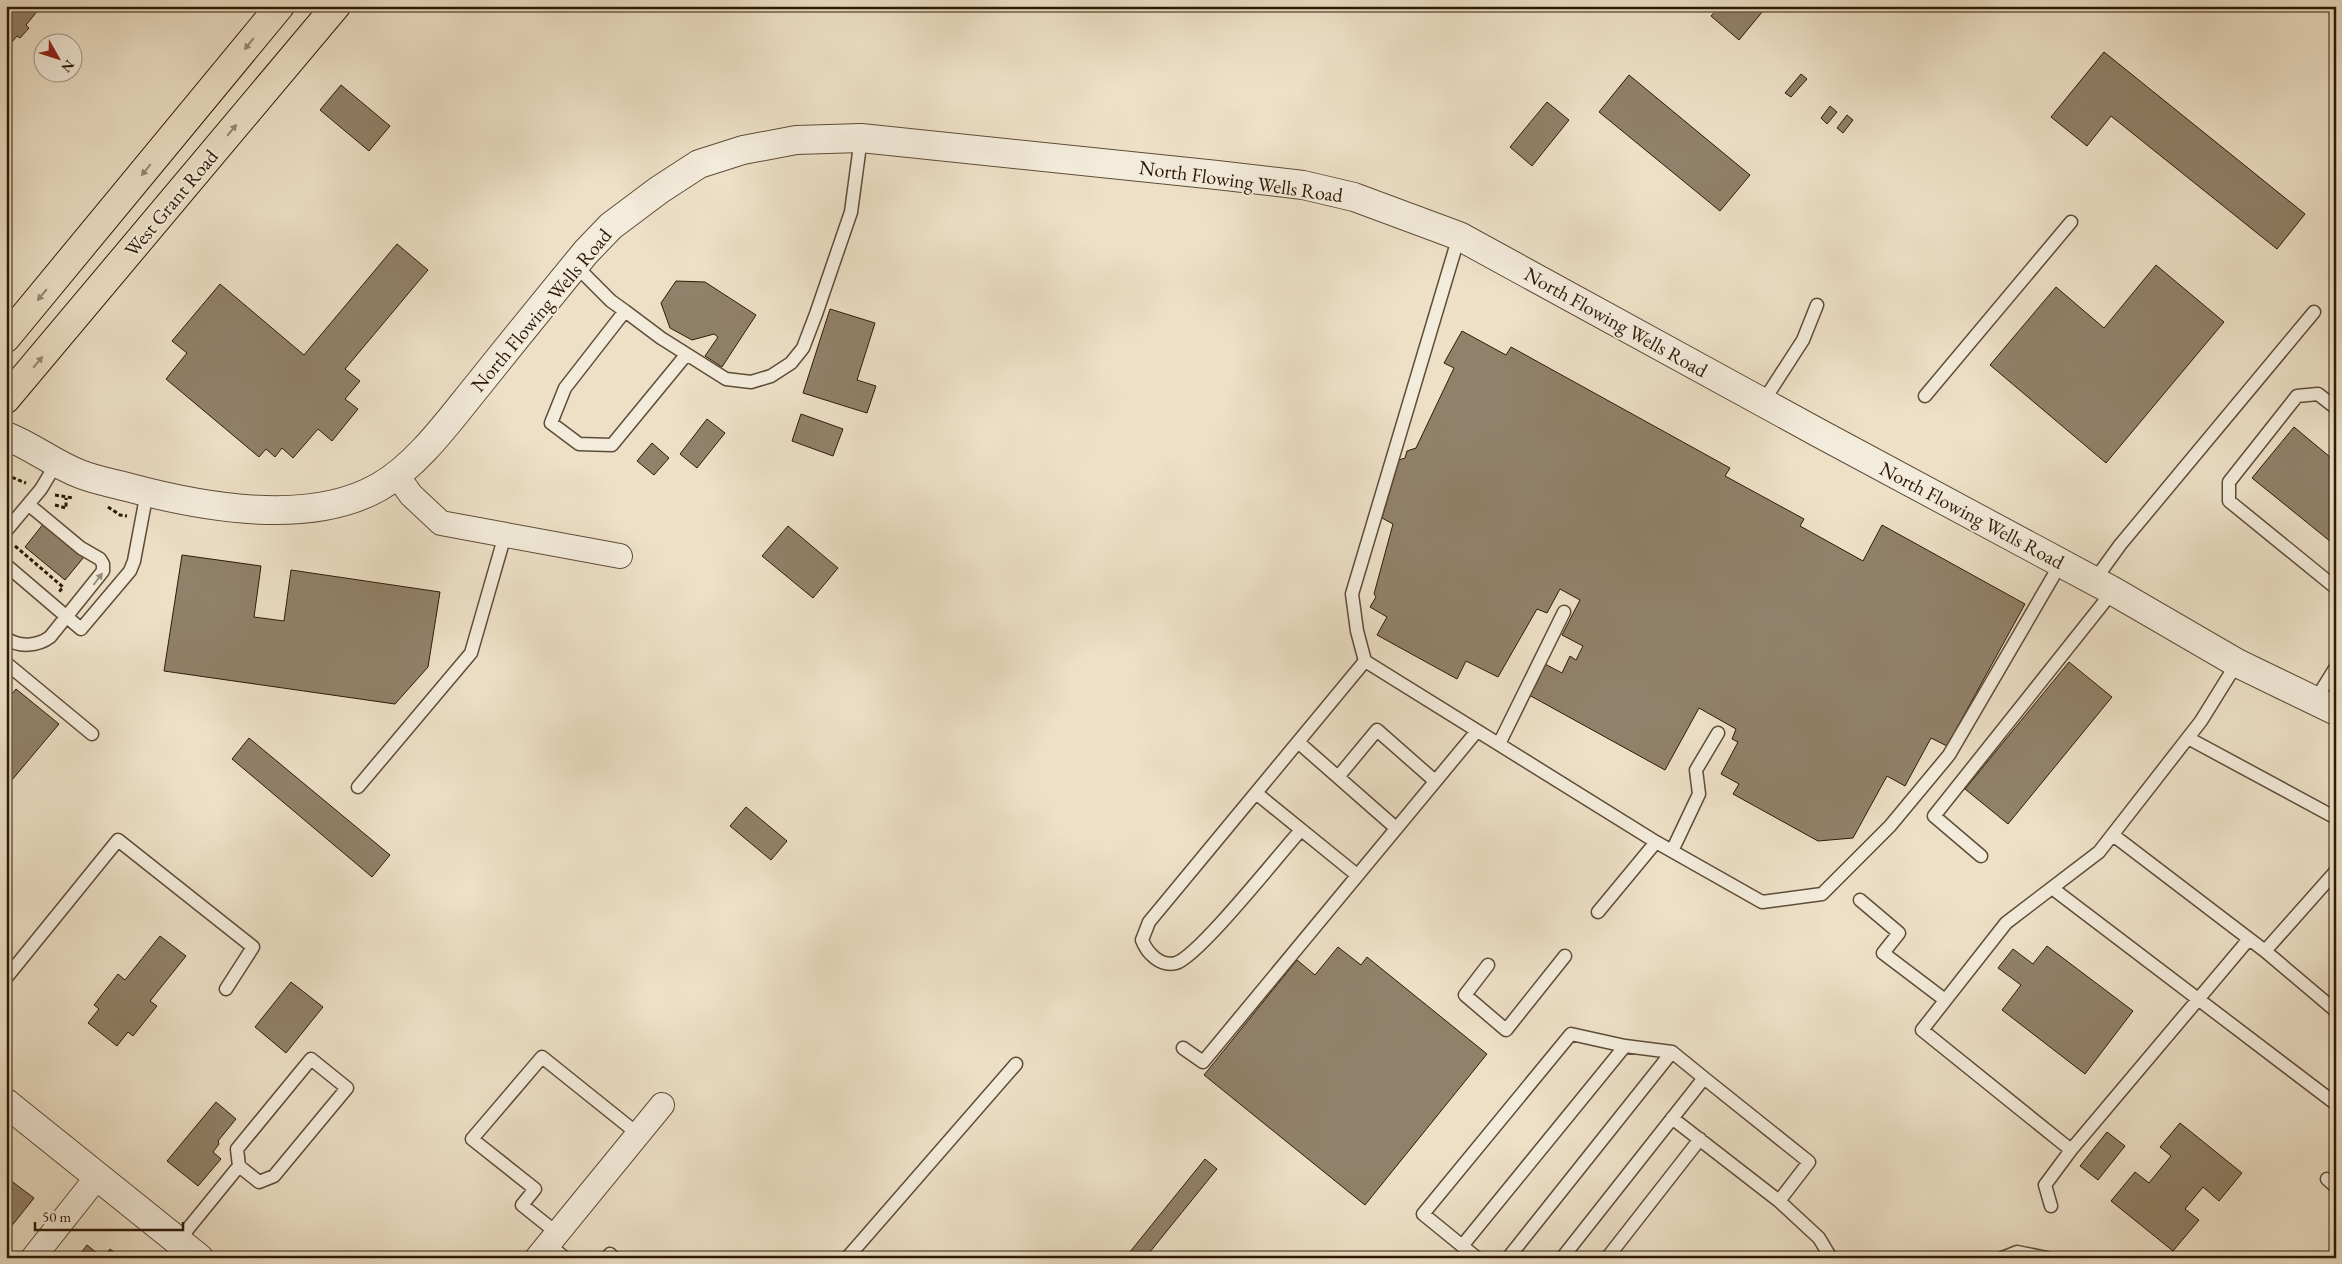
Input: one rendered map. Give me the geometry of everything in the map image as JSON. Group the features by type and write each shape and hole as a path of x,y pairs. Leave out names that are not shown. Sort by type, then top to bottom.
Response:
{"main road":[{"name":"West Grant Road","path":"6,338 280,6"},
{"name":"West Grant Road","path":"6,399 336,6"}],"street":[{"name":"North Flowing Wells Road","path":"6,436 23,443 56,464 81,475 190,502 246,508 307,509 341,503 379,487 396,474 446,425 575,265 611,226 658,190 699,164 743,150 796,140 861,138 1303,185 1354,197 1459,236 2104,586 2237,663 2325,706"},
{"path":"396,474 411,495 441,524 620,556"},
{"path":"6,1103 199,1258"},
{"path":"552,1248 662,1105"},
{"path":"33,1258 98,1176"}],"lane":[{"path":"575,265 611,301 686,355 726,379 751,382 771,376 791,363 803,348 813,323 851,212 861,138"},
{"path":"1925,396 2071,222"},
{"path":"1459,236 1352,594 1357,631 1365,662 1656,842 1762,902 1822,894 1890,826 1949,755 2061,563"},
{"path":"1763,402 1803,340 1818,305"},
{"path":"625,311 565,388 550,423 579,444 612,444 686,355"},
{"path":"1981,856 1934,816 2104,586 2120,545 2314,312"},
{"path":"2336,408 2318,394 2297,396 2229,482 2229,501 2336,588"},
{"path":"6,531 41,490 56,464"},
{"path":"6,565 81,629 130,571 134,561 147,492"},
{"path":"6,638 13,644 33,645 44,642 101,576 103,564 94,554 81,548 29,505"},
{"path":"358,787 471,653 505,535"},
{"path":"1499,744 1564,612"},
{"path":"1301,830 1199,947 1176,963 1159,961 1146,951 1142,940 1149,922 1365,662"},
{"path":"2071,1150 1922,1030 2006,923 2099,852 2201,721 2237,663"},
{"path":"7,666 92,734"},
{"path":"2325,706 2336,667"},
{"path":"1338,777 1377,730 1435,781"},
{"path":"1183,1048 1203,1062 1477,730"},
{"path":"1672,851 1699,794 1696,770 1718,733"},
{"path":"2188,738 2336,818"},
{"path":"1298,742 1396,828"},
{"path":"1256,793 1357,875"},
{"path":"2113,835 2250,939 2336,1011"},
{"path":"6,978 118,840 253,947 226,989"},
{"path":"1598,912 1656,842"},
{"path":"2265,951 2336,871"},
{"path":"2052,888 2336,1104"},
{"path":"1860,900 1899,933 1883,953 1945,1000"},
{"path":"2051,1206 2045,1185 2071,1150 2250,939"},
{"path":"1488,965 1465,995 1506,1030 1565,956"},
{"path":"1477,1258 1422,1214 1571,1034 1625,1046 1672,1052 1809,1162 1778,1201"},
{"path":"1462,1246 1625,1046"},
{"path":"1508,1258 1672,1052"},
{"path":"552,1248 522,1205 535,1189 472,1139 542,1057 638,1134"},
{"path":"178,1241 239,1166 237,1149 311,1059 347,1088 274,1176 259,1182 239,1166"},
{"path":"847,1258 1016,1064"},
{"path":"1562,1258 1704,1078"},
{"path":"1672,1118 1778,1201 1819,1238 1832,1258"},
{"path":"1607,1258 1700,1139"},
{"path":"2002,1258 2018,1252 2046,1258"},
{"path":"607,1258 610,1254 614,1258"}],"building":[{"path":"6,6 47,6 42,12 39,9 26,25 29,28 20,38 17,36 6,49"},
{"path":"1720,6 1757,6 1763,11 1739,40 1711,16"},
{"path":"2104,52 2305,214 2277,249 2111,116 2087,146 2051,117"},
{"path":"1801,74 1807,79 1791,97 1785,93"},
{"path":"1629,75 1750,175 1720,211 1599,112"},
{"path":"341,85 390,126 369,151 320,110"},
{"path":"1547,102 1569,120 1532,166 1510,147"},
{"path":"1830,106 1837,112 1827,124 1821,118"},
{"path":"1847,115 1853,120 1843,133 1837,128"},
{"path":"397,244 428,270 345,369 360,381 345,399 358,409 332,441 318,429 293,458 282,448 275,457 266,449 259,457 166,379 187,353 172,341 220,284 304,355"},
{"path":"2156,265 2224,322 2106,463 1990,365 2056,287 2104,328"},
{"path":"676,281 705,282 756,315 722,367 705,356 718,337 714,334 692,340 670,328 661,303"},
{"path":"830,309 875,323 857,380 876,386 867,413 803,393"},
{"path":"1462,331 1506,355 1511,347 1730,468 1725,476 1804,519 1800,526 1863,561 1882,525 2025,604 1947,746 1931,738 1905,786 1887,776 1853,838 1818,841 1733,794 1739,784 1721,774 1738,742 1732,739 1736,729 1699,708 1665,770 1529,695 1545,664 1562,673 1570,656 1576,660 1583,646 1562,635 1580,600 1560,589 1547,613 1537,609 1498,677 1466,661 1457,679 1377,635 1387,617 1370,607 1376,597 1374,594 1393,524 1382,518 1399,460 1405,458 1407,451 1416,448 1454,368 1444,363"},
{"path":"801,414 843,429 833,456 792,441"},
{"path":"707,419 725,433 697,468 680,454"},
{"path":"2294,427 2336,462 2336,546 2252,478"},
{"path":"652,443 669,458 654,475 637,461"},
{"path":"44,523 84,557 65,580 25,547"},
{"path":"788,526 838,568 813,598 762,556"},
{"path":"182,555 261,566 254,617 284,621 291,570 440,592 428,667 395,704 164,671"},
{"path":"2069,662 2112,697 2008,824 1965,789"},
{"path":"16,689 59,724 6,787 6,701"},
{"path":"249,738 390,855 372,877 232,759"},
{"path":"746,807 787,841 771,860 730,826"},
{"path":"160,936 186,956 150,1001 157,1006 133,1036 128,1032 117,1046 88,1023 99,1009 94,1005 118,974 125,980"},
{"path":"2047,946 2133,1011 2085,1074 2002,1010 2021,985 1998,968 2013,949 2033,964"},
{"path":"1338,947 1361,965 1367,957 1487,1054 1365,1205 1204,1075 1297,960 1315,975"},
{"path":"291,982 323,1007 286,1053 255,1027"},
{"path":"216,1102 236,1119 218,1141 219,1144 213,1152 221,1159 198,1186 167,1161"},
{"path":"2180,1123 2242,1173 2219,1201 2203,1187 2185,1209 2199,1220 2173,1251 2111,1201 2135,1172 2149,1183 2171,1156 2160,1147"},
{"path":"2107,1132 2125,1146 2098,1180 2080,1166"},
{"path":"1205,1159 1217,1169 1145,1258 1125,1258"},
{"path":"6,1177 34,1198 6,1233"},
{"path":"87,1245 103,1258 77,1258"},
{"path":"110,1249 122,1258 103,1258"}]}
